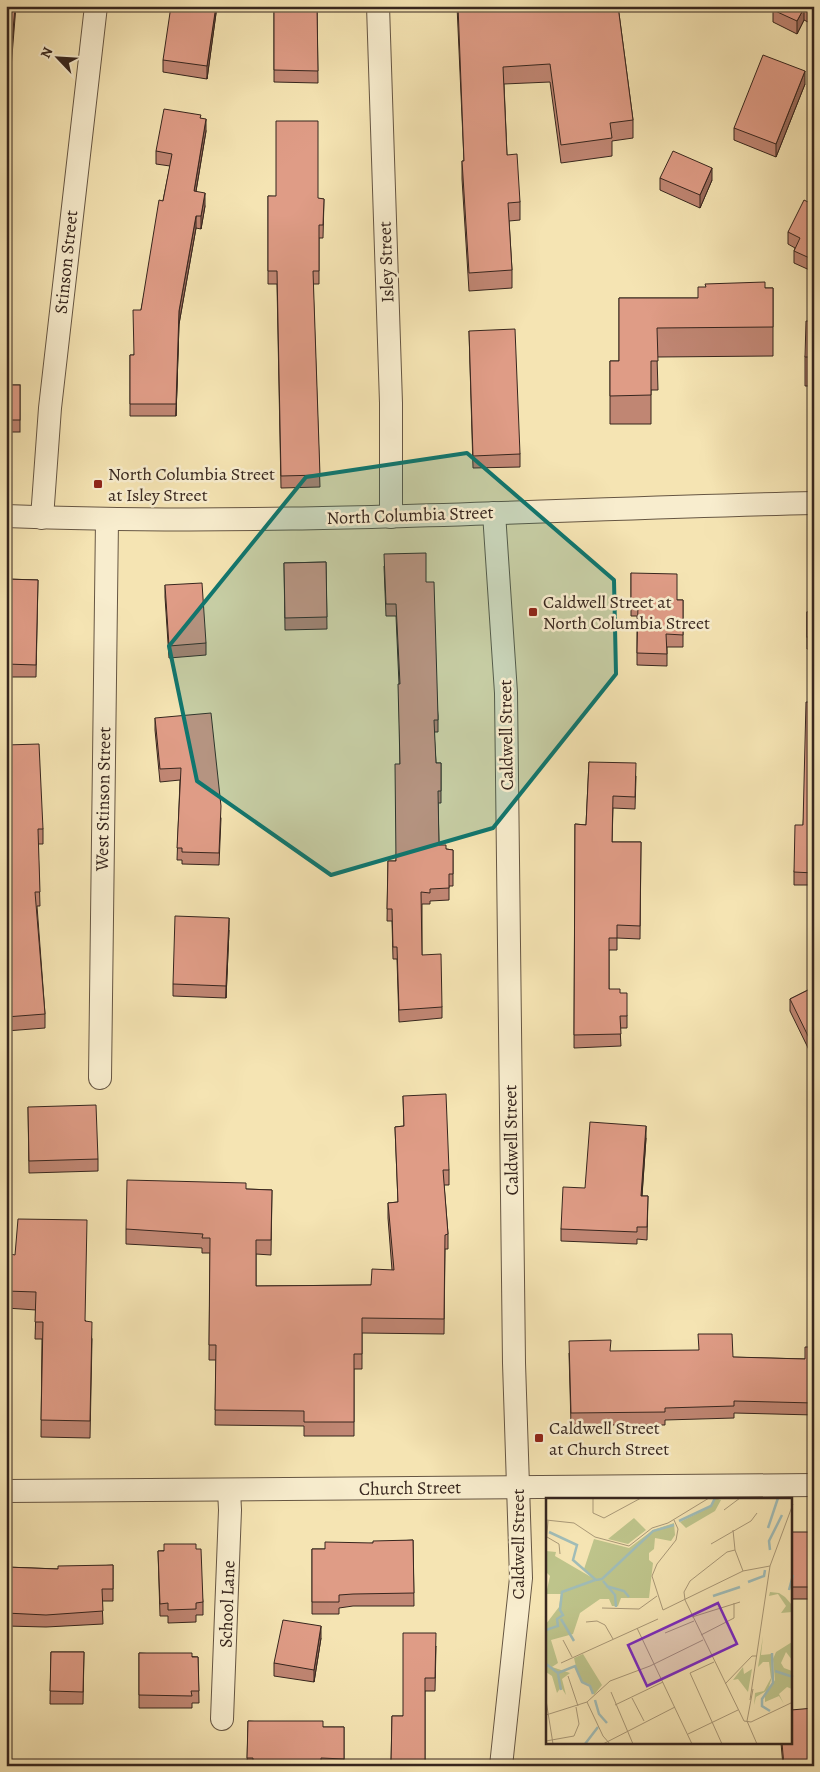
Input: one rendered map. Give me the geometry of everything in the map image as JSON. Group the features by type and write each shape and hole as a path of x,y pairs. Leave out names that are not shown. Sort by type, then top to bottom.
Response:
{"street":[{"name":"Stinson Street","path":"42,518 50,408 96,6"},
{"name":"Isley Street","path":"378,6 391,403 391,517"},
{"name":"North Columbia Street","path":"6,516 107,520 391,517 494,512 814,503"},
{"name":"Caldwell Street","path":"494,512 506,693 514,1363 521,1578 501,1766"},
{"name":"West Stinson Street","path":"100,1078 107,520"},
{"name":"Church Street","path":"6,1491 814,1486"},
{"name":"School Lane","path":"222,1719 230,1510 229,1490"}],"highlighted area":[{"path":"467,453 614,580 616,674 493,828 331,875 197,781 169,646 306,477"}],"building":[{"path":"6,6 15,6 6,118"},
{"path":"171,6 216,6 207,66 163,60"},
{"path":"274,6 317,6 318,71 274,70"},
{"path":"458,6 618,6 633,120 610,123 612,138 561,145 550,64 503,67 507,155 517,154 520,202 508,203 512,270 469,273 462,161 464,161"},
{"path":"775,6 814,6 814,13 804,8 797,21 773,10"},
{"path":"763,55 805,71 776,144 734,128"},
{"path":"164,109 201,115 200,118 206,119 194,191 205,193 201,216 196,216 179,311 176,404 130,404 130,355 134,355 133,310 141,310 159,200 163,201 172,154 156,151"},
{"path":"276,121 318,121 318,198 324,199 323,225 319,225 319,271 313,271 320,475 281,476 277,271 268,271 268,196 276,196"},
{"path":"673,151 712,168 700,195 660,178"},
{"path":"804,200 814,205 814,260 794,251 800,238 788,232"},
{"path":"765,282 765,288 773,288 773,327 657,328 658,361 651,361 651,395 610,396 610,361 619,361 619,298 698,298 698,287 706,287 705,284"},
{"path":"806,321 814,321 814,357 805,357"},
{"path":"515,329 520,454 473,456 469,331"},
{"path":"6,385 20,385 20,420 6,420"},
{"path":"426,553 426,582 434,582 438,720 434,720 436,763 441,763 441,791 438,791 439,845 446,845 446,849 453,850 453,874 449,874 449,888 430,889 430,893 421,892 422,955 441,954 442,1007 399,1010 397,947 393,947 392,909 387,909 388,861 396,861 395,764 400,764 398,684 400,684 396,604 386,604 384,554"},
{"path":"326,562 327,617 285,618 284,563"},
{"path":"631,573 677,574 677,600 683,600 683,635 666,634 667,654 637,653 638,604 631,604"},
{"path":"6,579 38,580 36,665 6,664"},
{"path":"202,583 206,643 169,646 165,585"},
{"path":"807,612 814,612 814,637 807,637"},
{"path":"814,648 814,873 794,872 795,825 803,825 806,702 813,702"},
{"path":"211,713 221,806 219,853 182,852 182,848 177,848 181,768 160,769 155,718"},
{"path":"39,744 43,829 38,829 40,892 35,892 45,1014 6,1017 6,745"},
{"path":"589,762 636,763 635,797 613,796 612,842 641,842 640,926 617,925 617,938 609,938 609,989 620,989 620,993 627,993 627,1016 620,1016 621,1034 574,1035 575,824 586,825"},
{"path":"175,916 229,918 226,986 173,984"},
{"path":"814,987 814,1041 811,1042 790,999"},
{"path":"446,1094 449,1170 443,1170 448,1234 445,1235 444,1319 362,1318 362,1354 354,1354 354,1422 304,1422 304,1411 215,1410 216,1345 209,1345 210,1238 202,1238 203,1234 126,1229 127,1180 246,1183 246,1189 272,1190 271,1240 256,1240 256,1286 371,1285 372,1269 394,1270 388,1203 398,1202 395,1127 404,1126 403,1096"},
{"path":"96,1105 98,1159 29,1161 28,1107"},
{"path":"590,1122 646,1126 641,1196 648,1196 647,1227 637,1227 637,1232 561,1229 563,1187 585,1188"},
{"path":"18,1219 87,1220 85,1321 92,1322 90,1421 41,1420 43,1322 35,1322 36,1292 6,1291 6,1253 15,1255"},
{"path":"698,1334 732,1334 733,1357 805,1359 805,1347 814,1347 814,1403 734,1401 734,1406 665,1408 665,1412 571,1413 569,1341 611,1340 610,1351 699,1350"},
{"path":"792,1532 813,1532 814,1587 792,1587"},
{"path":"413,1540 414,1593 339,1595 339,1602 312,1602 312,1549 325,1549 325,1542 373,1543 373,1541"},
{"path":"164,1544 196,1544 196,1549 201,1549 203,1602 196,1603 196,1609 168,1610 168,1603 160,1604 158,1551 164,1551"},
{"path":"113,1565 113,1589 102,1589 103,1611 46,1615 6,1613 6,1567 58,1569 58,1566"},
{"path":"283,1620 321,1626 314,1670 274,1663"},
{"path":"403,1633 436,1633 435,1678 425,1678 425,1763 391,1763 392,1716 403,1716"},
{"path":"51,1652 84,1652 83,1692 50,1691"},
{"path":"139,1653 192,1653 192,1657 198,1657 199,1691 191,1691 192,1696 139,1695"},
{"path":"814,1708 814,1766 784,1766 782,1744 792,1744 792,1710"},
{"path":"248,1721 323,1721 323,1727 344,1727 344,1759 321,1758 321,1763 253,1762 253,1758 247,1758"}],"place":[{"name":"North Columbia Street at Isley Street","path":"98,484"},
{"name":"Caldwell Street at North Columbia Street","path":"533,612"},
{"name":"Caldwell Street at Church Street","path":"539,1438"}]}
